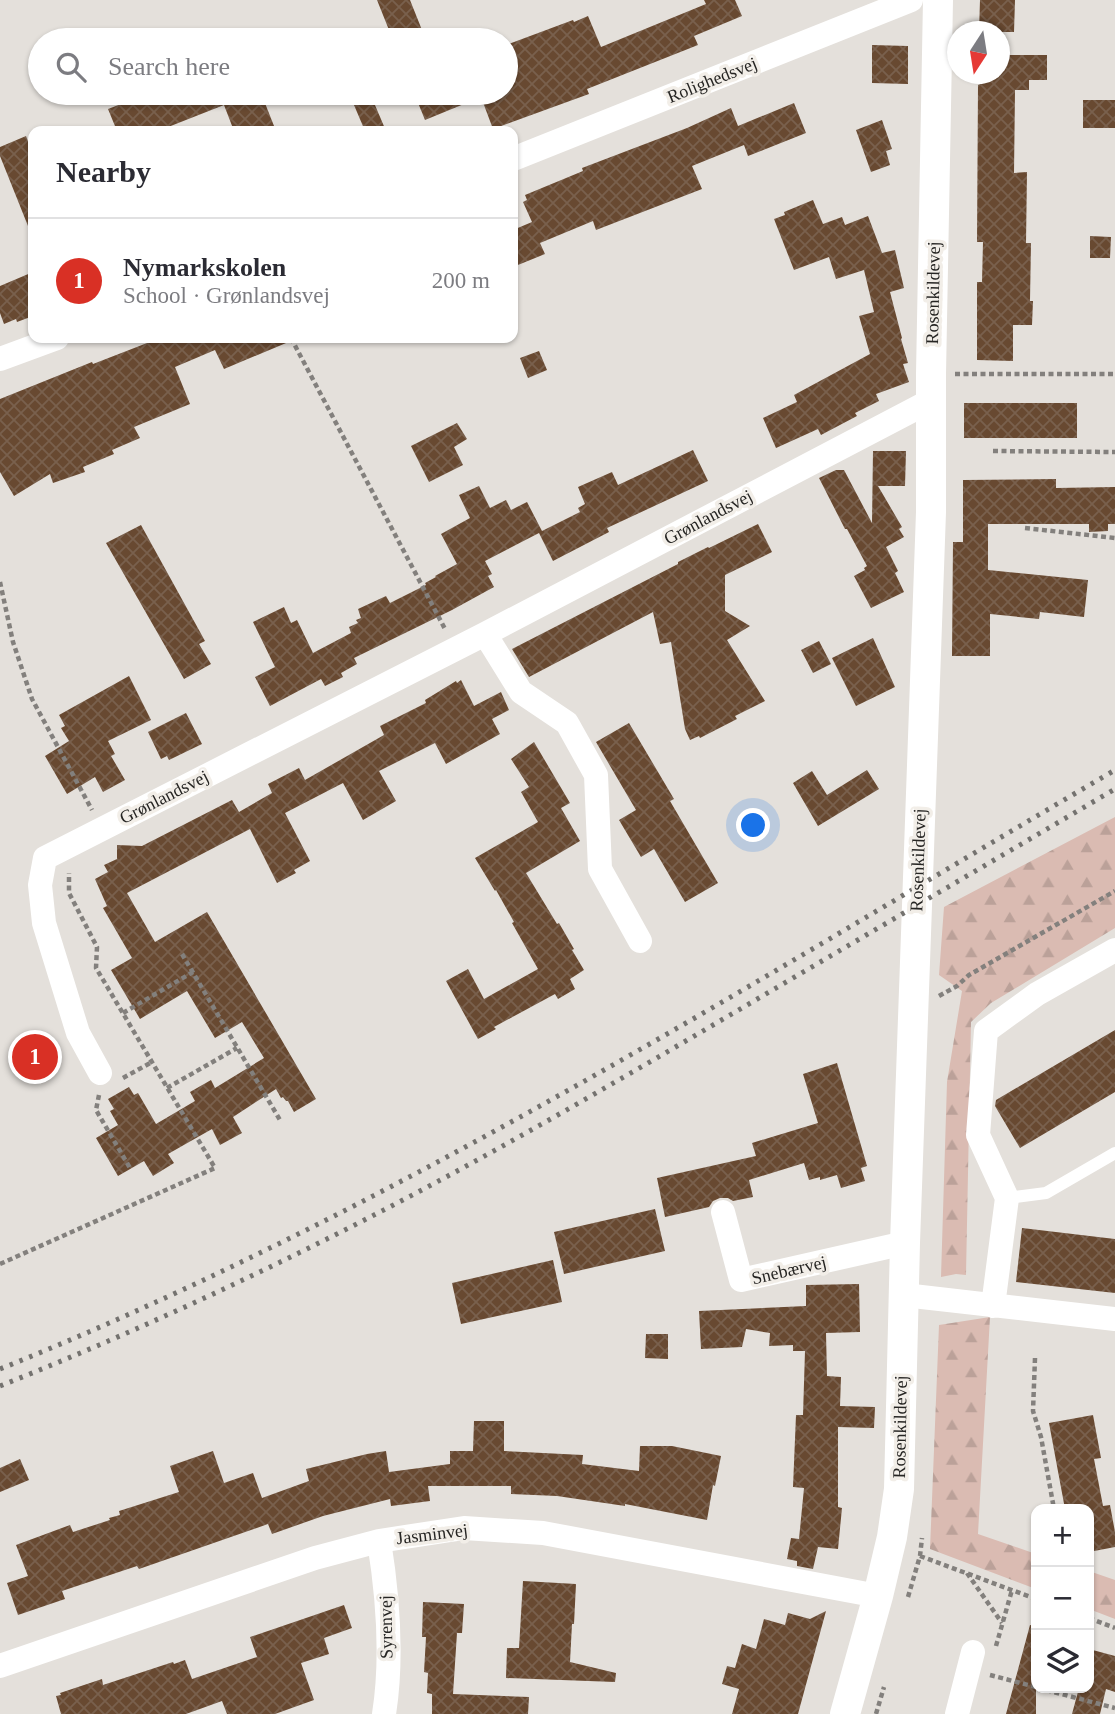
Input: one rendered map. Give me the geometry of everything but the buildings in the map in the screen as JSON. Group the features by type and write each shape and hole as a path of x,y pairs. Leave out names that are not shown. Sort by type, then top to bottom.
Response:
{"street":[{"name":"Rolighedsvej","path":"518,157 911,0"},
{"name":"Rosenkildevej","path":"845,1714 878,1596 892,1537 899,1489 905,1243 922,995 920,807 931,512 938,0"},
{"path":"0,359 43,343"},
{"name":"Grønlandsvej","path":"108,1081 78,1033 44,923 40,886 45,859 485,634 932,387"},
{"path":"485,634 522,692 567,723 596,775 600,869 640,941"},
{"path":"993,1306 1007,1198 978,1135 986,1031 1037,994 1115,950"},
{"name":"Snebærvej","path":"723,1212 741,1280 905,1243"},
{"path":"904,1295 1115,1319"},
{"name":"Jasminvej","path":"0,1666 315,1558 379,1541 464,1528 543,1533 878,1596"},
{"name":"Syrenvej","path":"379,1541 385,1578 388,1640 384,1714"},
{"path":"957,1714 971,1661"}],"lane":[{"path":"1007,1198 1046,1193 1115,1153"}],"path":[{"path":"294,343 455,649"},
{"path":"932,387 1115,374"},
{"path":"993,451 1115,452"},
{"path":"1025,528 1115,538"},
{"path":"0,582 13,642 32,699 103,829"},
{"path":"0,1264 215,1168 96,968 97,947 69,893 69,866"},
{"path":"922,995 957,986 969,975 1115,891"},
{"path":"182,954 280,1121"},
{"path":"123,1013 193,972"},
{"path":"167,1088 237,1048"},
{"path":"130,1168 96,1110 100,1093 108,1081 152,1062"},
{"path":"1035,1358 1033,1411 1041,1437 1053,1504"},
{"path":"920,1556 1031,1597"},
{"path":"966,1573 1002,1624"},
{"path":"971,1661 996,1648 1012,1590"},
{"path":"1094,1620 1115,1628"},
{"path":"971,1661 1031,1685"},
{"path":"1059,1693 1115,1708"}],"green space":[{"path":"1115,817 1115,928 991,1003 971,1022 966,1275 941,1277 947,1082 962,991 939,975 944,907"},
{"path":"990,1317 978,1534 1031,1552 1031,1587 930,1549 939,1325"},
{"path":"1094,1573 1115,1580 1115,1619 1094,1611"}],"railway":[{"path":"0,1369 146,1307 289,1239 430,1166 706,1011 1115,770"},
{"path":"0,1386 237,1283 422,1190 606,1088 1115,789"}],"place":[{"name":"Nymarkskolen","path":"35,1057"}]}
